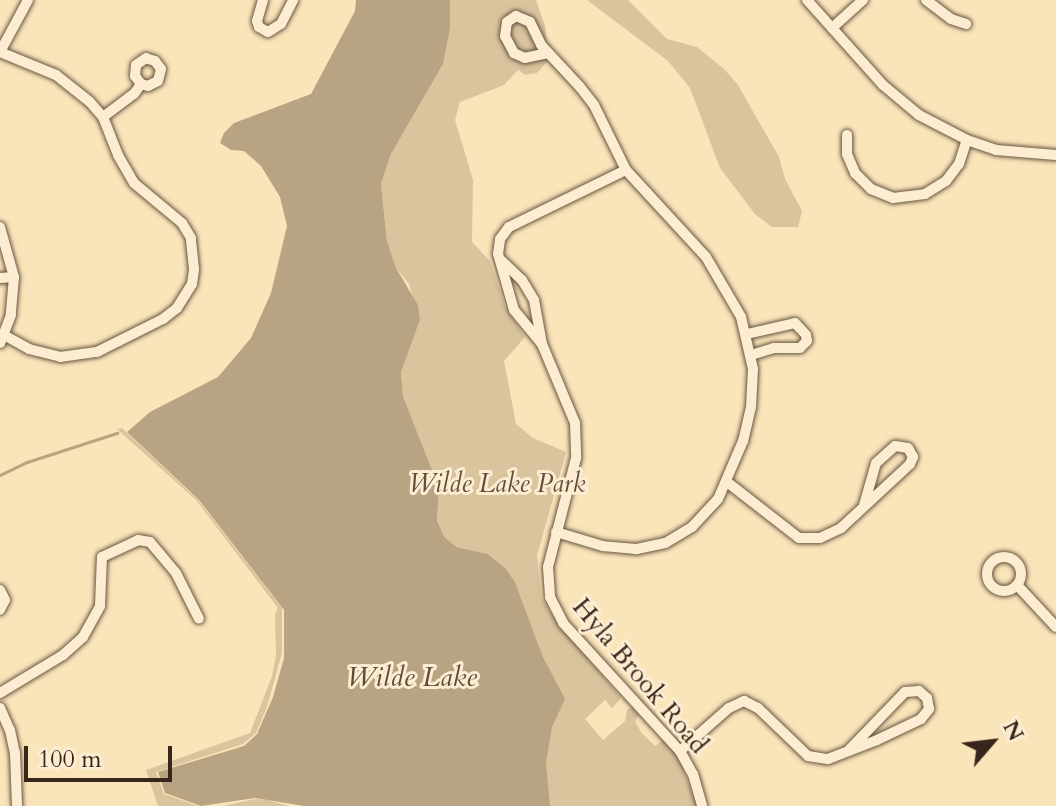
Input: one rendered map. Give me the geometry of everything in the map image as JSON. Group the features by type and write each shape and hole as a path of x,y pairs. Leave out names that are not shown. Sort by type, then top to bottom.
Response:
{"street":[{"path":"0,227 14,277 11,315 2,339 46,353 86,355 111,347 163,319 177,308 192,284 194,253 191,238 171,212 134,183 118,155 103,117 70,83 0,52 28,0"},
{"path":"263,0 257,21 259,27 268,32 281,24 293,0"},
{"path":"807,0 901,101 940,128 996,150 1056,155"},
{"path":"832,28 863,0"},
{"path":"926,0 951,19 966,24"},
{"path":"548,53 525,58 514,53 505,36 507,22 516,16 526,18 548,53 594,105 626,170 706,257 732,299 747,334 753,382 749,421 727,482 692,527 650,548 621,549 556,532"},
{"path":"103,117 134,94 141,84"},
{"path":"847,135 847,154 855,173 871,189 893,198 916,197 946,181 959,164 967,140"},
{"name":"Hyla Brook Road","path":"542,344 514,310 497,246 509,227 626,170"},
{"name":"Hyla Brook Road","path":"502,261 522,280 534,300 542,344 570,406 576,432 576,458 548,567 550,597 555,610 572,633 680,751 693,774 702,806"},
{"path":"0,278 14,277"},
{"path":"747,334 795,323 806,335 807,341 800,348 766,349 751,355"},
{"path":"727,482 799,538 830,536 910,464 913,457 908,448 895,446 876,463 864,505"},
{"path":"0,693 63,655 83,637 100,606 102,557 138,540 150,542 176,573 199,619"},
{"path":"1017,585 1056,627"},
{"path":"0,590 5,600 0,610"},
{"path":"680,751 729,708 744,701 758,708 808,756 828,759 849,750 921,719 929,709 927,698 919,691 905,692 849,750"},
{"path":"0,708 10,730 15,753 17,806"}],"green space":[{"name":"Wilde Lake Park","path":"450,0 536,0 545,26 549,60 537,73 525,75 518,70 504,85 460,102 455,120 473,180 472,242 490,261 505,307 525,337 504,361 516,424 533,438 566,452 537,556 541,597 556,621 621,698 612,708 605,700 585,719 603,740 625,721 627,710 632,707 639,715 635,721 641,732 655,746 663,740 678,756 697,806 549,806 546,762 549,732 564,699 543,657 515,582 506,569 488,554 457,547 445,538 437,521 439,488 403,396 401,372 420,320 409,284 396,268 387,241 381,184 391,154 443,64 450,29"},
{"path":"587,0 628,0 667,39 697,47 724,69 738,85 779,157 785,179 802,211 798,227 772,227 755,214 720,168 690,88 668,61"},
{"path":"122,428 198,500 282,608 282,653 267,707 256,733 243,744 156,772 164,794 198,806 158,806 146,770 250,733 272,676 276,655 275,614 278,608 196,500 117,429"},
{"path":"255,799 267,800 290,806 223,806"}],"water":[{"name":"Wilde Lake","path":"356,0 450,0 450,29 443,64 391,154 381,184 387,241 396,268 418,305 420,320 401,372 403,396 439,488 437,521 445,538 457,547 488,554 506,569 515,582 543,657 565,699 552,727 546,762 550,806 304,806 255,798 201,806 165,793 158,772 244,746 257,734 273,697 284,658 284,610 199,500 127,432 150,412 218,377 251,338 271,293 287,226 280,197 261,166 244,151 231,150 220,143 224,133 234,123 311,94 355,11"}],"waterway":[{"path":"0,475 27,462 117,433"}]}
